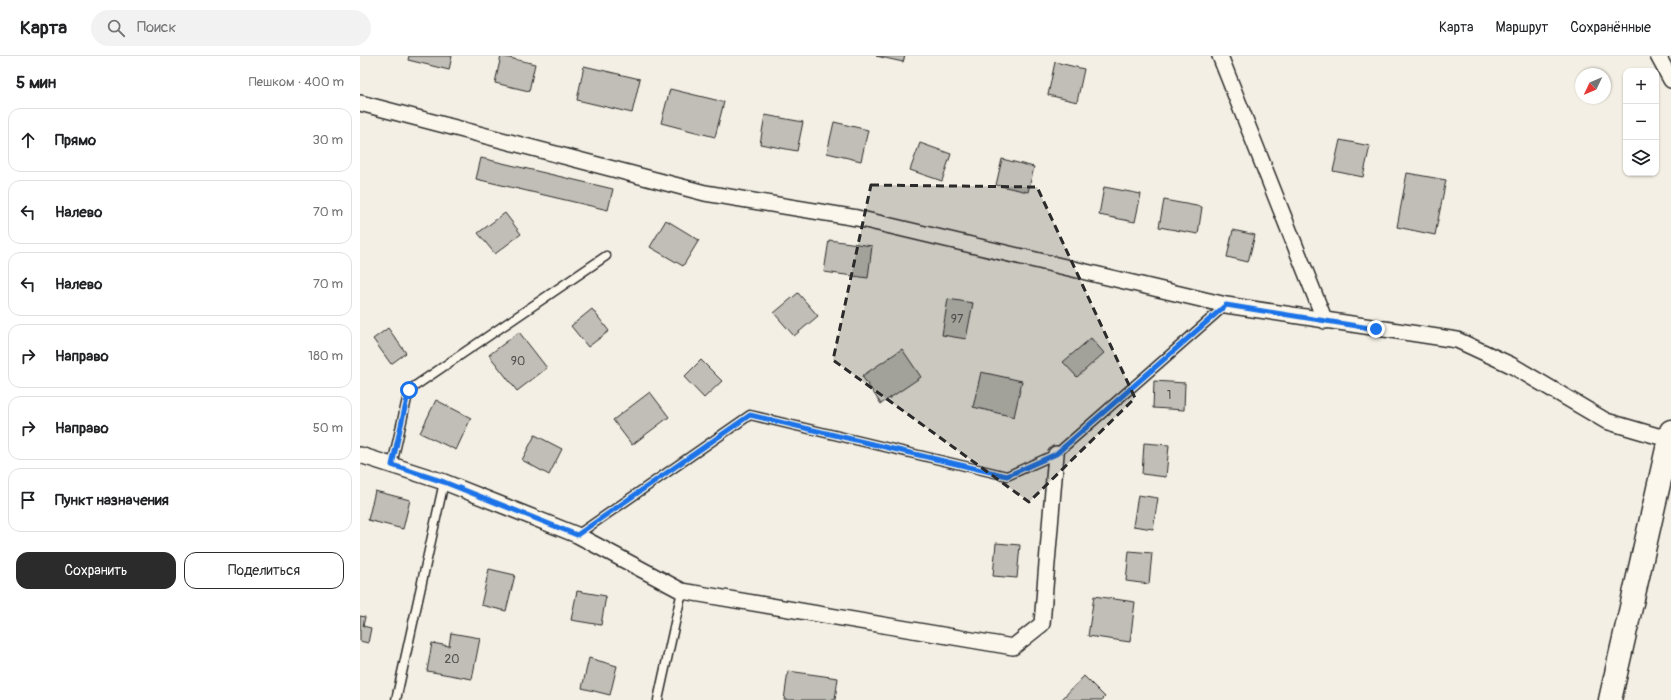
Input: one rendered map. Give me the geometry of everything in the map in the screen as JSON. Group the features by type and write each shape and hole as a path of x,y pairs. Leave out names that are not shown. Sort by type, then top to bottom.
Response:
{"street":[{"path":"1220,56 1325,321"},
{"path":"1658,56 1671,80"},
{"path":"360,103 705,194 858,218 1226,305 1457,340 1511,365 1606,421 1670,437 1610,700"},
{"path":"360,455 444,482 577,535 682,591 1013,647 1042,624 1056,454"}],"lane":[{"path":"392,465 409,390 606,256"},
{"path":"577,535 750,415 1007,476 1056,454 1226,305"},
{"path":"396,700 444,482"},
{"path":"658,700 682,591"}],"highlighted area":[{"path":"871,185 1037,187 1135,398 1029,502 833,360"}],"building":[{"path":"409,56 452,56 449,70 408,60"},
{"path":"501,56 535,64 529,91 495,83"},
{"path":"876,56 905,56 903,62"},
{"path":"1055,62 1084,69 1077,102 1048,95"},
{"path":"584,66 640,79 632,113 577,100"},
{"path":"670,89 724,102 715,137 661,123"},
{"path":"765,115 803,122 797,151 760,144"},
{"path":"834,122 868,130 861,161 827,153"},
{"path":"1340,140 1370,146 1363,177 1333,171"},
{"path":"920,143 951,154 942,181 910,170"},
{"path":"481,158 613,189 608,210 476,179"},
{"path":"1002,159 1034,167 1028,192 996,185"},
{"path":"1407,173 1446,180 1435,235 1397,227"},
{"path":"1104,187 1141,194 1135,222 1099,215"},
{"path":"1164,200 1202,207 1198,234 1159,227"},
{"path":"505,213 521,234 495,254 478,233"},
{"path":"666,220 699,240 683,266 650,247"},
{"path":"1233,230 1255,235 1248,262 1227,257"},
{"path":"829,240 872,246 868,278 824,272"},
{"path":"798,293 818,316 794,336 774,313"},
{"path":"948,299 973,303 966,339 942,335"},
{"path":"592,309 609,331 588,347 571,326"},
{"path":"388,328 406,353 391,364 373,339"},
{"path":"519,332 547,368 517,391 489,355"},
{"path":"1091,338 1104,353 1077,377 1063,362"},
{"path":"902,349 921,377 881,404 862,376"},
{"path":"701,360 722,381 704,398 684,377"},
{"path":"981,372 1022,381 1014,417 973,407"},
{"path":"1154,381 1185,383 1184,410 1153,408"},
{"path":"650,392 669,417 632,445 613,420"},
{"path":"436,400 471,418 456,450 420,433"},
{"path":"535,435 562,449 549,475 522,460"},
{"path":"1144,443 1169,445 1166,477 1142,474"},
{"path":"375,491 410,500 403,529 368,520"},
{"path":"1138,495 1158,498 1153,529 1133,526"},
{"path":"996,543 1020,545 1017,578 993,576"},
{"path":"1129,551 1152,553 1149,584 1126,581"},
{"path":"489,569 515,575 506,611 481,605"},
{"path":"577,591 606,596 601,625 571,620"},
{"path":"1094,596 1135,602 1130,642 1088,636"},
{"path":"360,616 365,617 363,626 371,628 368,643 360,641"},
{"path":"451,633 480,638 472,679 427,671 432,643 449,646"},
{"path":"589,658 617,666 610,695 582,688"},
{"path":"788,671 838,678 835,700 784,700"},
{"path":"1084,676 1105,697 1102,700 1061,700"}],"route":[{"path":"409,390 392,465 444,482 577,535 750,415 1007,476 1056,454 1226,305 1376,329"}]}
